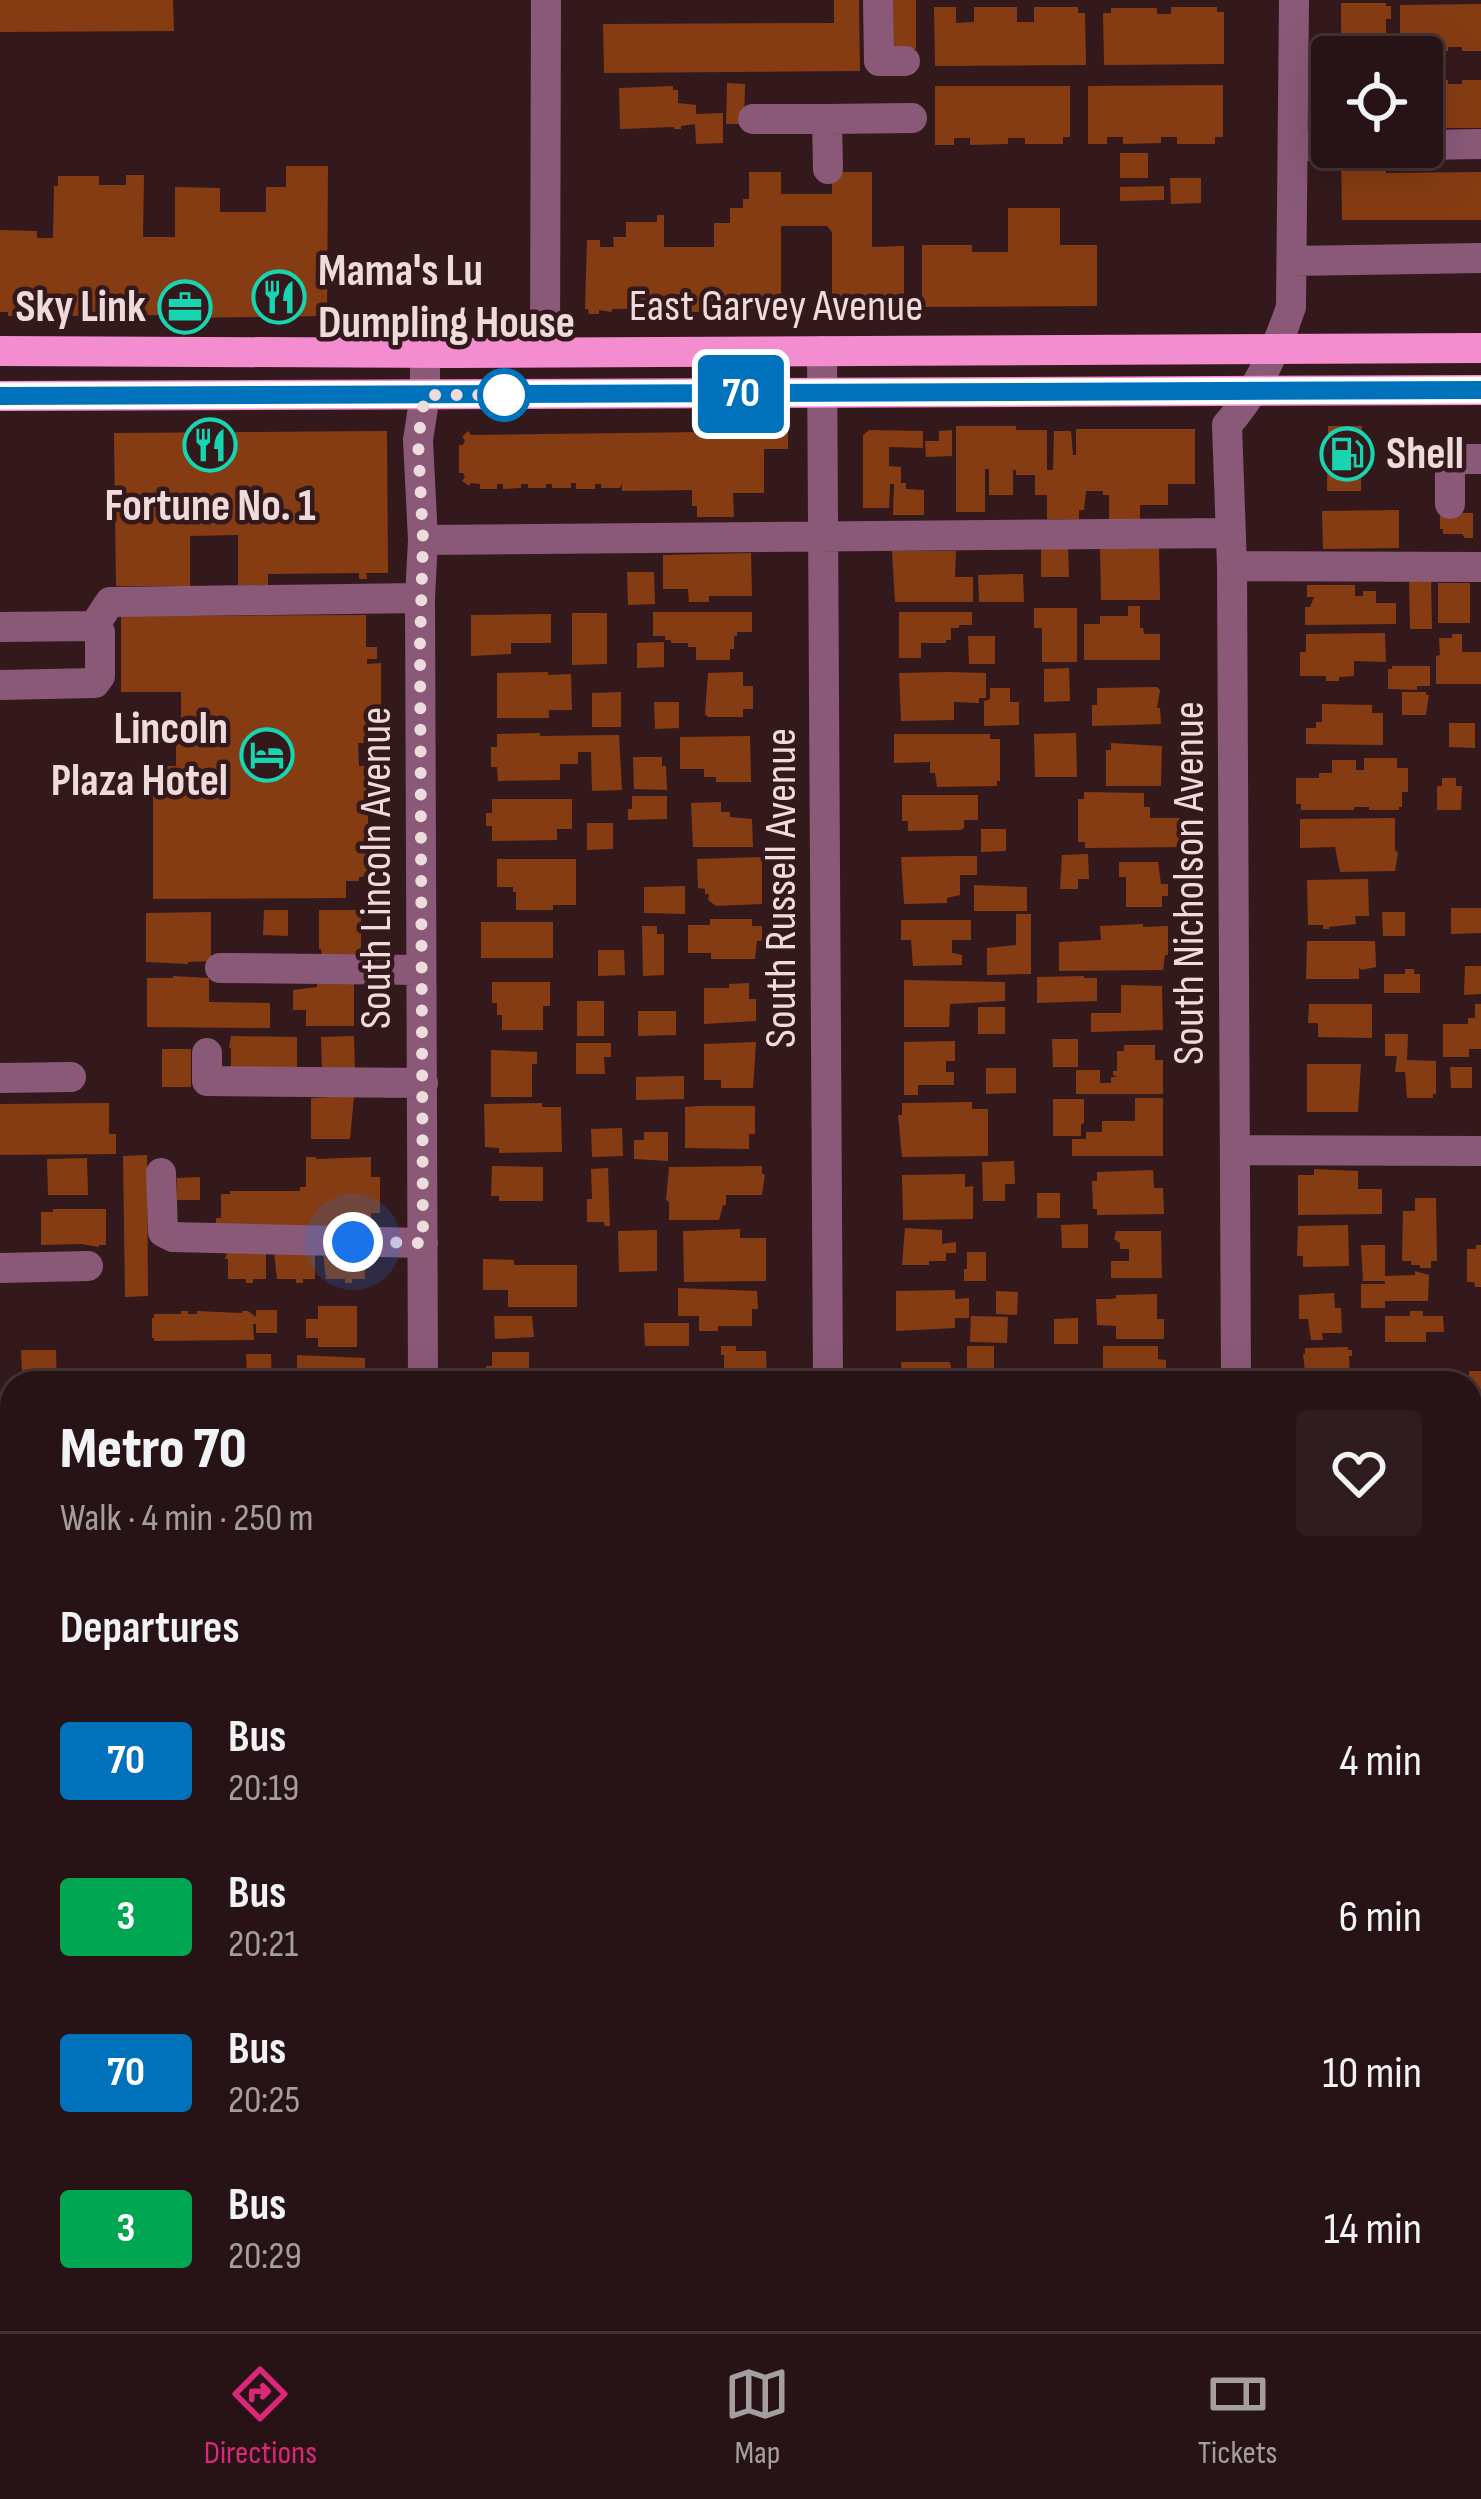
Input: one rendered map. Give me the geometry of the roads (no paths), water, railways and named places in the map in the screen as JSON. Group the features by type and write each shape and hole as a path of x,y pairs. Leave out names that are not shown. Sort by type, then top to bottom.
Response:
{"main road":[{"name":"East Garvey Avenue","path":"0,352 1481,348"},
{"name":"East Garvey Avenue","path":"0,397 1481,390"}],"street":[{"path":"545,352 546,0"},
{"path":"878,0 879,61 905,61"},
{"name":"South Nicholson Avenue","path":"1236,1371 1232,533 1227,425 1244,406 1291,308 1294,0"},
{"path":"753,119 912,118"},
{"path":"827,119 828,169"},
{"path":"1443,145 1481,144"},
{"path":"1294,146 1311,146"},
{"path":"1292,261 1481,258"},
{"name":"South Russell Avenue","path":"822,351 828,1371"},
{"name":"South Lincoln Avenue","path":"423,1371 423,540 418,440 425,353"},
{"path":"1450,503 1450,459 1481,459"},
{"path":"423,540 1232,533"},
{"path":"1232,566 1481,567"},
{"path":"94,626 110,602 420,598"},
{"path":"0,626 94,626 100,632 100,676 95,683 0,685"},
{"path":"220,968 421,970"},
{"path":"207,1053 207,1081 423,1083"},
{"path":"0,1078 71,1077"},
{"path":"1236,1150 1481,1151"},
{"path":"161,1173 163,1232 173,1237 423,1243"},
{"path":"0,1268 88,1266"}],"place":[{"name":"Mama's Lu Dumpling House","path":"279,297"},
{"name":"Sky Link","path":"185,307"},
{"name":"Fortune No. 1","path":"210,445"},
{"name":"Shell","path":"1347,454"},
{"name":"Lincoln Plaza Hotel","path":"267,755"}]}
